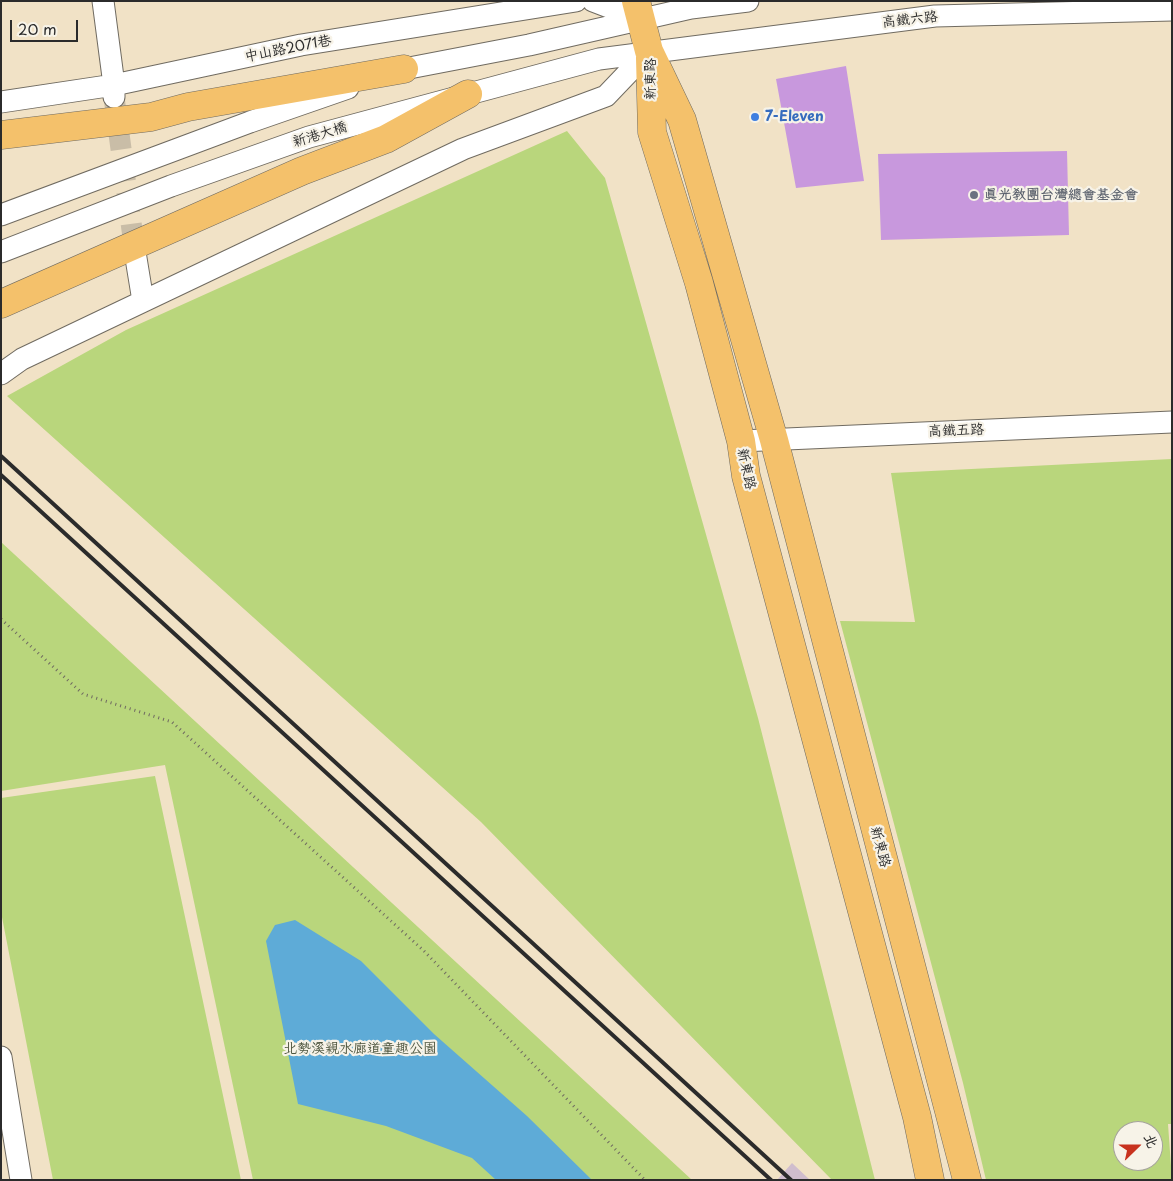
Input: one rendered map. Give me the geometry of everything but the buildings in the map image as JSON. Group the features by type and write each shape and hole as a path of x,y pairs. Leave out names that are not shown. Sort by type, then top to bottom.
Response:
{"main road":[{"path":"638,10 649,51"},
{"name":"新東路","path":"649,51 682,120 774,440 967,1180"},
{"name":"新東路","path":"649,51 652,132 699,283 741,441 749,485 917,1117 930,1180"},
{"path":"1,134 151,118 188,107 404,69"},
{"path":"1,304 302,171 386,139 468,94"}],"street":[{"path":"103,1 114,91"},
{"name":"中山路2071巷","path":"1,102 114,91 301,45 576,1"},
{"path":"593,1 638,10 691,8 748,1"},
{"path":"1,215 250,122 404,69 529,45 638,10"},
{"name":"高鐵六路","path":"649,51 935,16 1172,10"},
{"path":"1,374 22,359 464,149 606,96 649,51"},
{"name":"新港大橋","path":"1,252 171,186 309,137 599,59 649,51"},
{"path":"135,252 143,301"},
{"name":"高鐵五路","path":"741,441 1172,422"},
{"path":"1,1057 21,1180"}],"path":[{"path":"1,619 83,694 172,722 424,951 645,1180"}],"shaded area":[{"path":"792,1163 810,1180 777,1180"}],"green space":[{"path":"567,131 605,178 758,718 875,1180 832,1180 481,822 7,396 126,330"},
{"path":"1172,459 1172,1124 1168,1124 1172,1180 986,1180 963,1083 840,621 915,622 891,473"},
{"name":"北勢溪親水廊道童趣公園","path":"1,542 692,1180 253,1180 165,765 1,791"},
{"path":"155,776 241,1180 53,1180 1,912 1,798"}],"water":[{"path":"295,920 361,961 434,1034 527,1116 592,1180 496,1180 472,1158 386,1126 298,1104 266,941 275,925"}],"tunnel":[{"path":"114,97 135,252"}],"railway":[{"path":"1,456 791,1180"},
{"path":"1,475 771,1180"}],"place":[{"name":"7-Eleven","path":"755,117"},
{"name":"真光教團台灣總會基金會","path":"974,195"}]}
